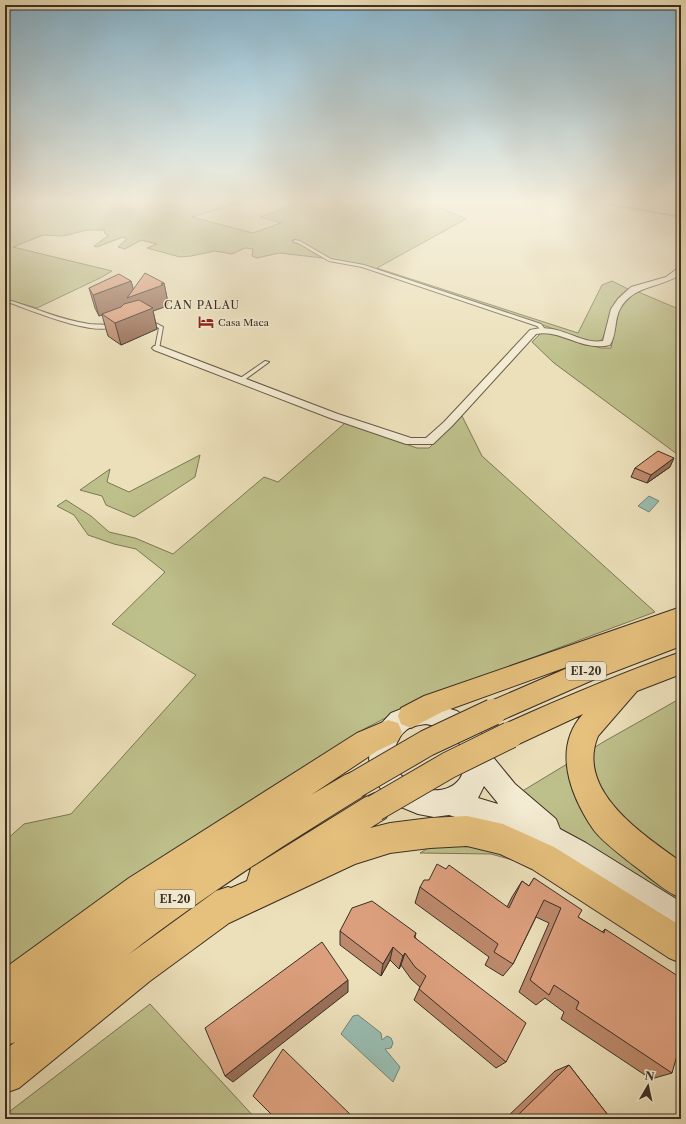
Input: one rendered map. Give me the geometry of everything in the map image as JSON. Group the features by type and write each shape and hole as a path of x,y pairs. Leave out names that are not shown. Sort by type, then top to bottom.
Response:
{"highway":[{"path":"5,990 140,889 367,742 433,704 681,616"},
{"name":"EI-20","path":"5,1074 138,969 289,860 427,743 577,674 627,654 681,636"},
{"name":"EI-20","path":"5,1028 154,913 271,835 365,796 449,765 568,707 681,663"},
{"path":"629,682 588,728 582,742 580,764 585,785 604,819 630,843 681,882"},
{"path":"215,912 352,849 390,838 430,832 467,831 503,838 543,858 681,946"}],"street":[{"path":"157,348 410,442 429,442 448,424 533,332 543,329 551,330 590,343 607,343 615,309 621,301 634,290 669,279 681,270"},
{"path":"478,758 475,779 466,793 449,802 431,804 411,799 391,783 383,765 382,746 400,724 426,714 440,716 454,722 466,732 474,743 478,758 511,798 530,816 576,853"},
{"path":"449,802 523,826 576,853 681,919"}],"lane":[{"path":"319,253 330,260 363,266 539,325 543,329"},
{"path":"5,300 86,326 107,327 122,324"},
{"path":"144,319 161,327 157,348"},
{"path":"241,380 267,362"}],"green space":[{"path":"5,253 40,253 112,271 37,308 5,299"},
{"path":"167,253 203,253 191,256 180,257"},
{"path":"252,253 277,253 257,258 252,256"},
{"path":"283,253 403,253 377,268 578,333 602,285 612,281 628,289 616,301 610,314 605,334 601,341 593,342 363,265 323,258"},
{"path":"636,291 681,310 681,457 554,363 532,342 541,333 549,333 601,348 611,348 619,310"},
{"path":"462,416 482,456 655,612 424,698 366,728 166,858 5,979 5,841 24,824 71,814 196,675 112,624 165,572 136,549 114,544 88,535 74,515 57,506 66,500 91,516 109,532 135,538 173,554 264,477 278,482 345,423 417,448 429,448"},
{"path":"200,455 195,477 134,517 106,505 102,496 80,490 110,469 107,482 129,492"},
{"path":"681,698 681,961 537,867 491,854 420,853 605,741"},
{"path":"150,1004 256,1119 5,1119 5,1115"}],"water":[{"path":"649,496 659,501 649,512 638,506"},
{"path":"358,1015 381,1033 382,1040 387,1036 391,1038 393,1043 391,1048 385,1049 400,1067 393,1082 341,1034 353,1016"}],"building":[{"path":"145,273 164,283 161,284 163,285 127,298"},
{"path":"119,274 131,281 93,295 89,288"},
{"path":"139,300 153,308 115,323 102,314 121,307 124,304"},
{"path":"658,451 674,458 651,475 635,468"},
{"path":"437,864 446,869 449,865 509,908 522,881 529,886 534,878 582,910 578,917 604,933 605,929 681,978 681,1041 672,1073 576,1009 579,1002 554,985 549,995 530,980 561,908 544,900 513,964 494,952 498,944 420,887 424,880 429,880"},
{"path":"372,901 416,933 414,937 526,1023 506,1062 419,989 426,976 415,967 405,953 403,956 393,947 383,964 340,931 352,908"},
{"path":"322,942 348,980 225,1076 205,1028"},
{"path":"283,1049 355,1119 276,1119 253,1096"},
{"path":"569,1065 611,1119 514,1119"}],"place":[{"name":"Casa Maca","path":"206,322"}],"district":[{"name":"CAN PALAU","path":"202,305"}]}
